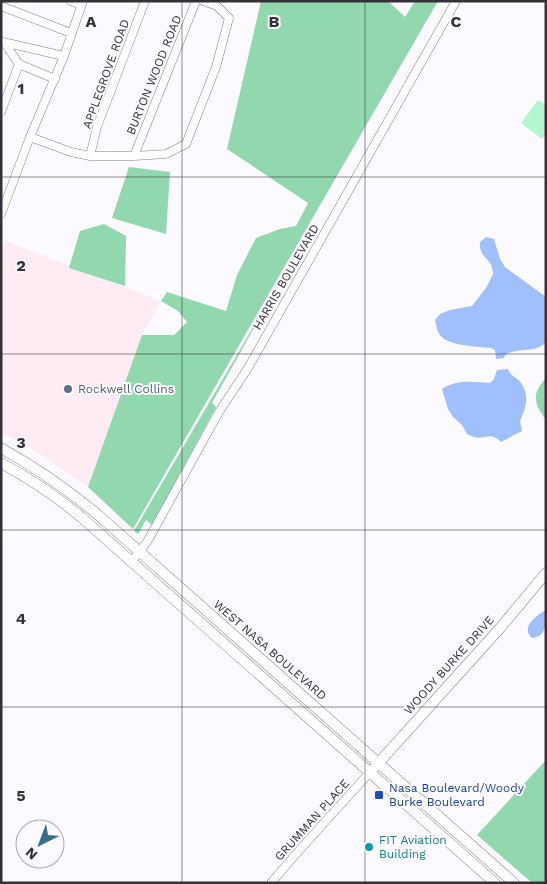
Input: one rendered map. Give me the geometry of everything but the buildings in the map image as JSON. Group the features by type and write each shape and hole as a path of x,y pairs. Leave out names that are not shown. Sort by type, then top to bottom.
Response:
{"main road":[{"name":"WEST NASA BOULEVARD","path":"1,448 33,466 97,514 514,883"},
{"name":"WEST NASA BOULEVARD","path":"1,463 62,501 81,516 495,883"},
{"name":"WOODY BURKE DRIVE","path":"370,772 546,573"},
{"path":"205,627 214,617"}],"street":[{"path":"2,211 64,56 82,3 71,1"},
{"name":"APPLEGROVE ROAD","path":"90,156 97,127 145,1"},
{"name":"BURTON WOOD ROAD","path":"134,156 196,1"},
{"path":"30,137 70,152 90,156 166,154 186,144 216,67 229,18 217,6 203,1"},
{"name":"HARRIS BOULEVARD","path":"132,561 147,542 219,412 248,368 456,1"},
{"path":"1,6 71,33"},
{"path":"2,42 64,56"},
{"path":"2,42 19,64 54,79"},
{"path":"1,112 5,92 19,64"},
{"name":"GRUMMAN PLACE","path":"271,883 370,772"}],"shaded area":[{"path":"5,241 161,301 142,335 88,487 28,446 1,433 1,250"}],"green space":[{"path":"261,1 388,1 405,17 415,1 438,1 133,529 88,487 142,335 174,335 187,322 178,311 161,301 167,292 226,311 237,275 256,238 280,229 296,226 308,203 227,149"},
{"path":"538,100 546,105 546,134 542,139 521,123"},
{"path":"129,167 170,172 166,234 112,218"},
{"path":"104,224 126,236 125,286 69,268 80,231"},
{"path":"290,264 212,403 216,407 152,525 146,520 138,534 134,531"},
{"path":"546,378 546,420 537,404 536,394"},
{"path":"546,760 546,883 532,883 477,835"}],"water":[{"path":"486,237 494,239 500,259 505,267 546,297 546,342 542,346 515,351 505,355 504,358 496,359 495,350 491,348 450,342 444,339 438,332 435,320 440,314 472,306 486,288 493,274 491,265 481,250 480,242"},
{"path":"508,369 524,388 526,397 525,407 520,421 522,431 501,442 491,436 478,438 467,434 448,409 442,389 459,382 490,383 494,379 497,370"},
{"path":"546,610 546,624 543,632 541,635 532,638 528,630 531,622"}],"place":[{"name":"Rockwell Collins","path":"68,389"},
{"name":"Nasa Boulevard/Woody Burke Boulevard","path":"379,795"},
{"name":"FIT Aviation Building","path":"369,847"}]}
